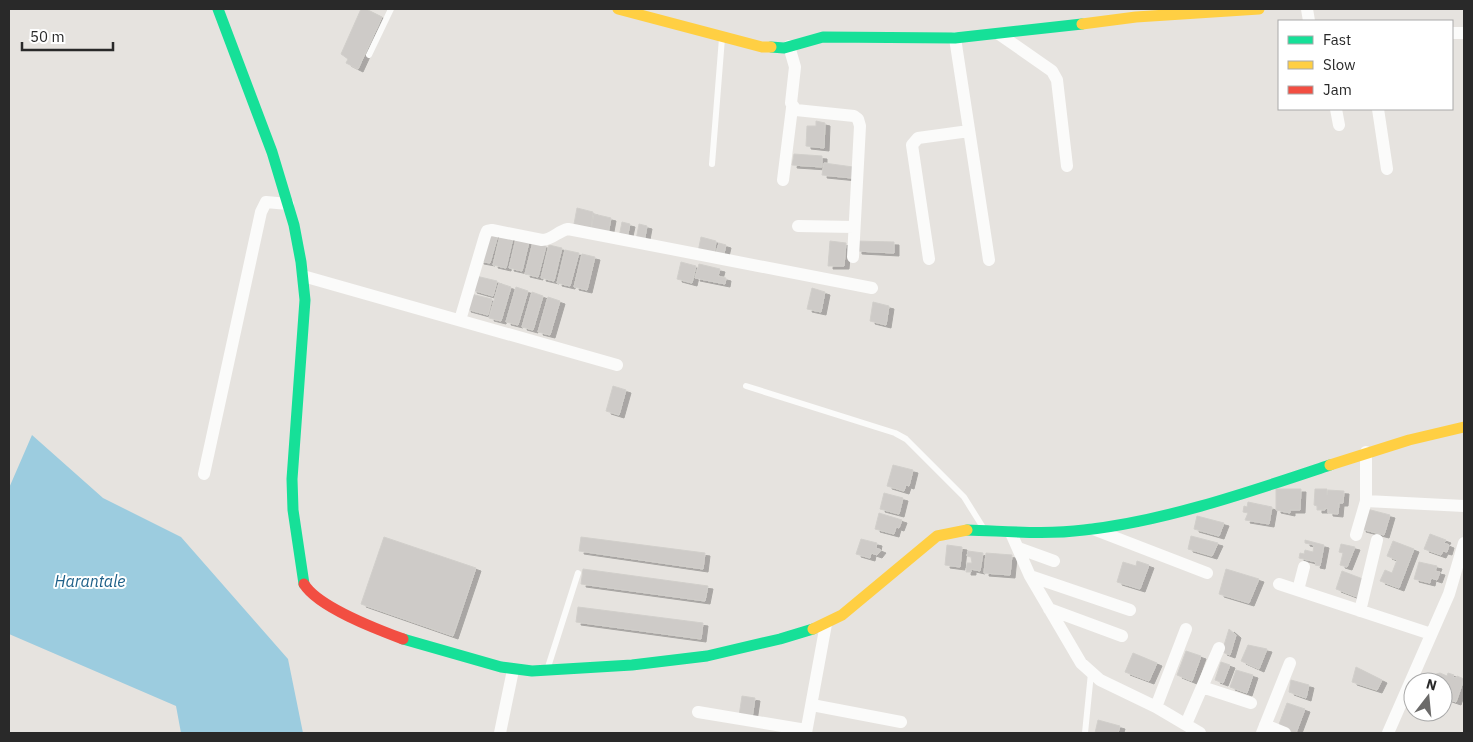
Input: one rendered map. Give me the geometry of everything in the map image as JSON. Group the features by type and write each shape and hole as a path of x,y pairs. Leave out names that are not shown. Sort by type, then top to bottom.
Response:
{"street":[{"path":"218,9 281,174 303,276 305,300 292,479 293,510 302,582 318,599 384,633 414,645 513,670 547,670 617,667 726,651 780,640 826,624 842,615 937,536 946,532 960,530 1011,533 1092,529 1169,514 1366,452 1442,430 1464,427"},
{"path":"618,9 762,47 790,46 823,37 955,38 1136,17 1259,9"},
{"path":"1000,34 1052,71 1056,80 1067,166"},
{"path":"955,38 988,260"},
{"path":"783,180 795,68 790,46"},
{"path":"792,108 854,116 858,119 860,126 852,257"},
{"path":"1336,110 1339,125"},
{"path":"1378,110 1387,169"},
{"path":"929,259 912,145 918,138 969,131"},
{"path":"204,474 261,212 266,202 288,204"},
{"path":"798,226 854,227"},
{"path":"460,320 485,236 487,231 492,230 548,240 561,230 568,229 872,288"},
{"path":"303,276 617,365"},
{"path":"1356,535 1366,502 1366,452"},
{"path":"1366,502 1464,506"},
{"path":"1092,529 1207,573"},
{"path":"1011,533 1030,576 1081,663 1100,680 1156,707 1200,733"},
{"path":"1360,610 1377,540"},
{"path":"1388,733 1449,594 1464,542"},
{"path":"1018,548 1054,561"},
{"path":"1298,590 1304,567"},
{"path":"1030,576 1130,610"},
{"path":"1279,584 1431,634"},
{"path":"1049,609 1122,636"},
{"path":"698,712 806,732 826,624"},
{"path":"1156,707 1186,629"},
{"path":"1186,724 1219,648"},
{"path":"1285,733 1264,729 1290,663"},
{"path":"500,733 513,670"},
{"path":"1202,687 1251,703"},
{"path":"812,705 901,722"}],"lane":[{"path":"369,55 391,9"},
{"path":"712,164 723,36"},
{"path":"746,386 895,433 906,439 964,497 985,531"},
{"path":"547,670 578,573"},
{"path":"1085,733 1091,673"}],"water":[{"name":"Harantale","path":"32,435 103,498 181,537 288,659 303,733 181,733 176,706 9,634 9,488"}],"building":[{"path":"361,9 366,9 382,17 358,69 346,63 348,59 341,54"},
{"path":"816,121 825,123 824,148 806,146 807,126 816,126"},
{"path":"794,154 822,156 822,167 792,165"},
{"path":"824,163 853,167 852,178 822,175"},
{"path":"577,208 593,212 591,228 574,224"},
{"path":"594,214 611,218 608,234 591,230"},
{"path":"622,222 630,224 627,238 619,237"},
{"path":"639,224 647,226 644,242 636,240"},
{"path":"489,233 498,235 490,263 479,261"},
{"path":"500,236 513,238 506,268 493,265"},
{"path":"701,237 716,241 714,256 698,252"},
{"path":"516,239 529,242 522,271 509,268"},
{"path":"830,241 846,243 844,266 828,266"},
{"path":"857,241 894,242 894,253 857,251"},
{"path":"533,242 546,246 538,277 525,274"},
{"path":"719,243 726,245 723,258 715,256"},
{"path":"549,245 562,248 554,281 541,278"},
{"path":"565,250 579,253 570,286 557,283"},
{"path":"582,254 595,257 587,290 574,287"},
{"path":"681,262 696,266 692,283 677,279"},
{"path":"699,264 720,269 718,276 726,278 725,284 695,278"},
{"path":"476,276 497,281 493,296 472,290"},
{"path":"499,283 511,287 501,321 489,318"},
{"path":"516,287 528,291 518,325 506,322"},
{"path":"812,288 825,292 821,312 807,309"},
{"path":"532,292 543,296 533,330 522,327"},
{"path":"471,294 492,299 488,315 466,309"},
{"path":"548,297 560,301 550,335 538,332"},
{"path":"873,302 889,306 886,325 870,321"},
{"path":"613,386 626,390 619,415 606,411"},
{"path":"893,465 913,470 909,486 906,485 904,491 887,486"},
{"path":"1276,489 1301,489 1300,510 1290,510 1290,513 1276,510"},
{"path":"1315,489 1327,489 1327,495 1328,490 1344,491 1343,503 1339,503 1338,514 1328,513 1328,509 1325,508 1325,510 1317,510 1317,506 1314,505"},
{"path":"884,493 903,498 899,514 880,509"},
{"path":"1248,502 1272,507 1269,524 1245,520 1248,513 1243,512 1244,506 1247,507"},
{"path":"1367,509 1390,515 1384,535 1361,529"},
{"path":"879,513 902,520 899,528 896,527 894,534 875,529"},
{"path":"1197,516 1224,523 1219,536 1194,529"},
{"path":"1430,534 1446,540 1444,543 1449,545 1447,552 1443,551 1441,555 1424,549"},
{"path":"1191,536 1218,543 1212,556 1188,549"},
{"path":"384,537 476,568 453,636 361,604"},
{"path":"581,537 705,553 703,569 579,551"},
{"path":"861,539 877,543 876,548 881,550 877,555 871,553 870,558 856,554"},
{"path":"1305,540 1324,545 1320,566 1315,565 1316,562 1299,558 1300,553 1304,554 1305,550 1313,552 1314,545 1305,543"},
{"path":"1393,541 1414,549 1399,588 1380,581 1385,570 1392,573 1397,560 1387,556"},
{"path":"1341,544 1355,547 1347,567 1340,565 1343,553 1339,552"},
{"path":"947,545 962,547 960,567 945,565"},
{"path":"968,551 983,553 980,571 971,569 971,572 966,572 967,563 972,563 971,557 967,556"},
{"path":"986,553 1012,555 1010,575 984,573"},
{"path":"1137,561 1149,565 1140,589 1117,582 1123,562 1136,566"},
{"path":"1419,562 1437,566 1435,571 1440,572 1437,580 1431,578 1430,583 1414,579"},
{"path":"583,569 708,586 705,601 581,584"},
{"path":"1226,569 1259,579 1249,603 1219,594"},
{"path":"1342,571 1363,579 1357,597 1336,589"},
{"path":"578,607 703,623 701,639 576,622"},
{"path":"1229,629 1236,635 1230,655 1222,652"},
{"path":"1248,645 1267,649 1259,669 1241,661"},
{"path":"1186,651 1201,656 1192,681 1177,675"},
{"path":"1133,653 1157,663 1149,681 1125,672"},
{"path":"1221,662 1230,665 1223,683 1215,680"},
{"path":"1356,667 1382,680 1377,690 1352,682"},
{"path":"1236,670 1253,675 1247,693 1230,687"},
{"path":"1457,676 1464,679 1456,702 1453,701 1453,677 1456,678"},
{"path":"1291,680 1309,685 1306,698 1289,692"},
{"path":"742,696 755,698 752,718 739,716"},
{"path":"1287,703 1305,709 1296,733 1278,727"},
{"path":"1098,720 1120,726 1118,733 1095,733"}],"traffic: fast":[{"path":"218,9 272,152 294,225 301,262 305,300 292,479 293,510 304,584"},
{"path":"771,47 784,48 823,37 955,38 1082,24"},
{"path":"967,530 1055,532 1115,526 1208,504 1330,465"},
{"path":"403,639 501,667 532,671 632,665 707,656 780,639 813,629"}],"traffic: slow":[{"path":"618,9 762,47 771,47"},
{"path":"1082,24 1136,17 1259,9"},
{"path":"1330,465 1409,440 1464,427"},
{"path":"813,629 842,615 937,536 967,530"}],"traffic: jam":[{"path":"304,584 311,593 334,609 403,639"}]}
